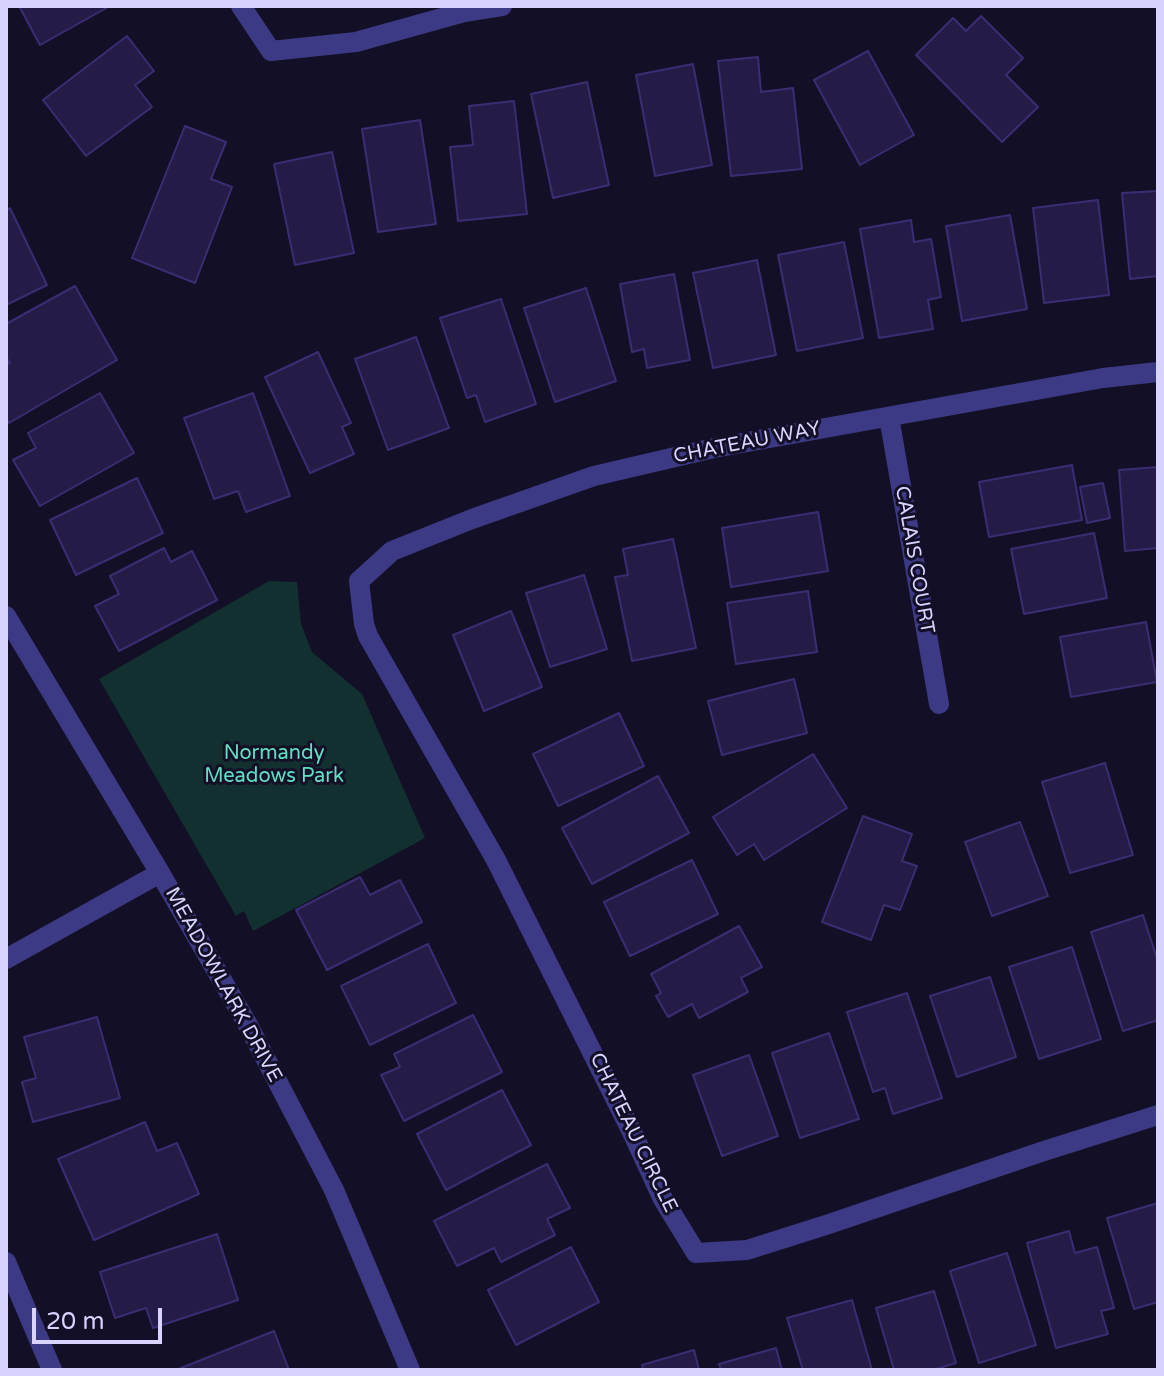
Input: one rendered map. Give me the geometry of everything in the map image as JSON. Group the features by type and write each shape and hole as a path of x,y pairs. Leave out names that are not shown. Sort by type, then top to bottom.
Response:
{"street":[{"path":"241,6 271,51 356,42 464,12 502,6"},
{"name":"CHATEAU WAY","path":"359,581 392,551 594,476 714,448 1103,378 1158,372"},
{"name":"CALAIS COURT","path":"889,417 939,704"},
{"name":"CHATEAU CIRCLE","path":"359,581 368,636 496,860 663,1199 696,1253 747,1250 1158,1115"},
{"name":"MEADOWLARK DRIVE","path":"6,616 248,1025 334,1190 410,1370"},
{"path":"6,959 160,873"},
{"path":"6,1262 52,1370"}],"green space":[{"name":"Normandy Meadows Park","path":"269,581 297,582 301,624 312,652 362,694 425,838 253,931 244,911 236,916 99,679"}],"building":[{"path":"19,6 110,6 40,45"},
{"path":"981,16 1023,58 1006,75 1038,107 1002,142 916,55 953,18 966,31"},
{"path":"127,36 154,71 135,85 152,107 86,156 43,100"},
{"path":"868,51 914,135 860,165 814,80"},
{"path":"758,57 761,92 793,88 802,169 731,176 718,61"},
{"path":"693,64 712,165 655,176 636,75"},
{"path":"587,82 609,185 553,198 531,94"},
{"path":"514,101 527,214 458,221 450,147 473,145 469,106"},
{"path":"420,120 436,224 378,232 362,129"},
{"path":"185,126 226,142 211,179 232,187 195,283 132,258"},
{"path":"332,152 354,253 295,265 274,164"},
{"path":"1158,191 1158,276 1130,279 1122,193"},
{"path":"1098,200 1109,295 1044,303 1033,208"},
{"path":"10,208 47,285 6,305 6,211"},
{"path":"1010,215 1027,309 962,321 946,226"},
{"path":"911,220 914,242 931,239 941,297 928,300 933,329 879,338 860,229"},
{"path":"844,242 863,338 797,351 778,255"},
{"path":"757,260 776,355 713,368 693,273"},
{"path":"674,274 690,360 647,368 644,349 632,352 620,284"},
{"path":"75,286 117,360 9,423 6,418 6,365 10,363 6,357 6,324"},
{"path":"586,288 616,381 555,402 524,308"},
{"path":"501,299 536,404 485,422 476,395 467,398 440,318"},
{"path":"416,337 449,428 388,450 355,359"},
{"path":"318,352 351,423 342,427 354,454 310,473 265,377"},
{"path":"100,393 134,453 40,506 13,460 36,448 28,433"},
{"path":"253,393 290,496 246,512 238,491 214,499 184,418"},
{"path":"1072,465 1082,520 989,537 979,482"},
{"path":"1158,467 1158,548 1125,551 1119,470"},
{"path":"137,478 163,533 76,575 50,520"},
{"path":"1103,483 1110,518 1087,523 1080,487"},
{"path":"818,512 828,571 731,587 722,528"},
{"path":"1094,533 1107,598 1024,614 1011,549"},
{"path":"673,539 696,648 632,661 615,577 628,575 623,549"},
{"path":"164,548 171,562 192,551 217,600 119,651 95,606 119,594 110,576"},
{"path":"584,575 607,649 550,667 526,593"},
{"path":"808,591 817,652 736,664 727,603"},
{"path":"511,611 542,687 484,711 453,635"},
{"path":"1146,622 1157,682 1071,697 1060,637"},
{"path":"794,679 807,733 722,755 708,701"},
{"path":"619,713 644,766 558,806 533,754"},
{"path":"813,754 847,808 764,860 754,844 737,855 713,817"},
{"path":"1105,763 1133,855 1070,873 1042,782"},
{"path":"658,776 689,833 592,884 562,828"},
{"path":"863,816 912,834 902,861 917,866 900,910 884,905 871,940 822,922"},
{"path":"1020,822 1048,896 992,916 965,842"},
{"path":"692,860 718,914 630,956 604,902"},
{"path":"360,877 370,895 400,880 422,922 327,970 296,910"},
{"path":"1143,915 1158,962 1158,1020 1123,1031 1091,932"},
{"path":"739,926 762,967 741,978 748,992 699,1018 692,1004 668,1017 656,996 661,993 651,974"},
{"path":"428,944 456,1003 370,1045 341,986"},
{"path":"1072,947 1101,1039 1039,1059 1009,967"},
{"path":"990,977 1016,1057 957,1077 930,996"},
{"path":"907,993 942,1098 893,1114 885,1088 873,1092 847,1012"},
{"path":"473,1015 502,1072 404,1121 381,1075 400,1067 394,1054"},
{"path":"97,1017 120,1098 33,1122 22,1082 36,1078 24,1037"},
{"path":"829,1033 859,1119 800,1138 772,1053"},
{"path":"749,1055 778,1136 722,1156 693,1075"},
{"path":"502,1090 531,1145 446,1190 417,1134"},
{"path":"145,1122 157,1151 177,1143 199,1194 94,1240 58,1159"},
{"path":"547,1164 570,1208 547,1219 555,1235 501,1262 494,1248 457,1266 434,1221"},
{"path":"1158,1203 1158,1302 1134,1309 1107,1218"},
{"path":"1069,1231 1075,1253 1097,1247 1114,1308 1101,1311 1108,1334 1056,1348 1027,1243"},
{"path":"217,1234 238,1300 153,1328 146,1308 115,1318 100,1272"},
{"path":"571,1247 599,1302 516,1345 488,1290"},
{"path":"1007,1253 1036,1345 979,1363 950,1271"},
{"path":"934,1291 956,1363 933,1370 894,1370 876,1308"},
{"path":"852,1300 872,1370 803,1370 787,1318"},
{"path":"274,1331 289,1370 176,1370"},
{"path":"776,1348 782,1370 721,1370 719,1364"},
{"path":"694,1350 699,1370 643,1370 642,1365"}]}
